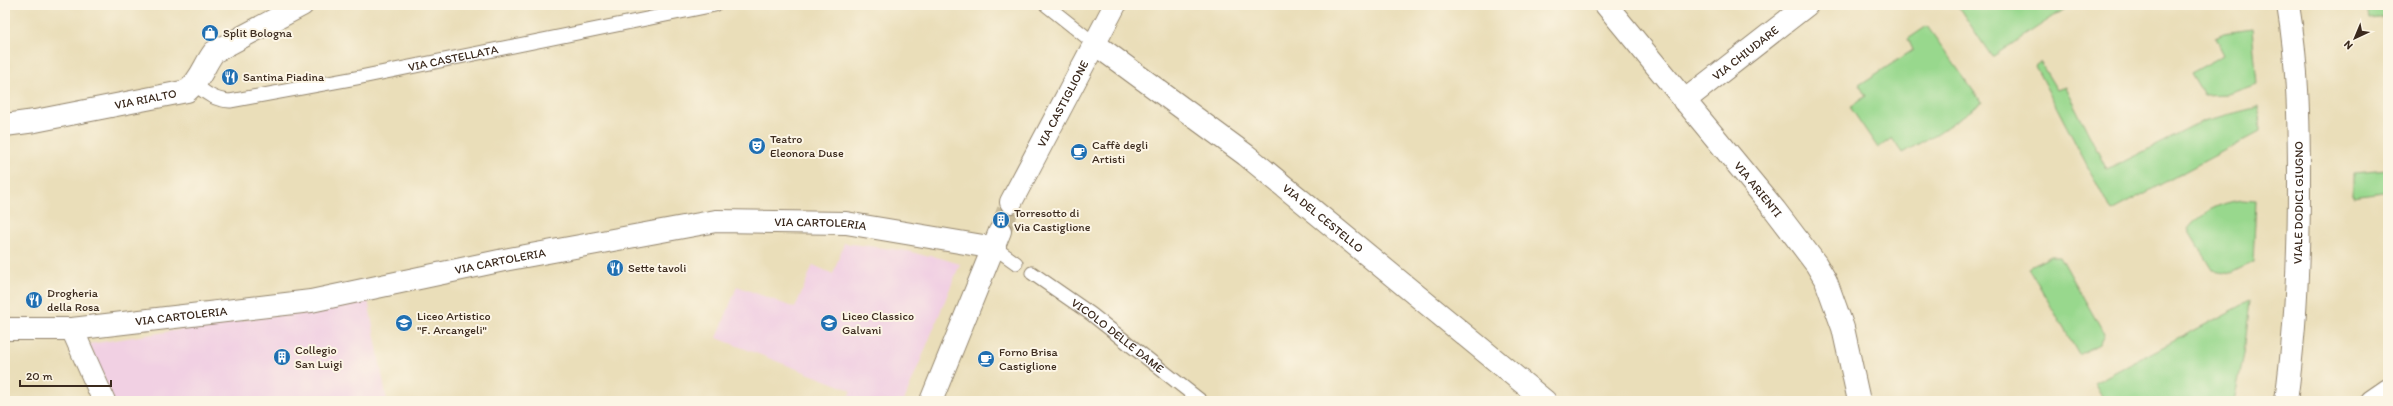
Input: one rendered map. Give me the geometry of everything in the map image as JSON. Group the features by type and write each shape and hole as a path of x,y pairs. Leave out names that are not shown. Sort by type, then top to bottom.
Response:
{"street":[{"path":"195,84 206,62 214,52 302,5"},
{"name":"VIA CASTIGLIONE","path":"1011,202 1115,5"},
{"name":"VIA ARIENTI","path":"1606,5 1779,215 1816,264 1826,281 1843,328 1859,401"},
{"name":"VIA CHIUDARE","path":"1684,101 1807,5"},
{"name":"VIALE DODICI GIUGNO","path":"2286,401 2297,292 2300,129 2296,68 2288,5"},
{"name":"VIA DEL CESTELLO","path":"1095,44 1246,155 1545,401"},
{"name":"VIA RIALTO","path":"5,125 179,93 195,84"},
{"name":"VIA CARTOLERIA","path":"5,329 72,329 310,301 504,260 716,221 846,223 997,239"},
{"path":"931,401 997,239"},
{"path":"72,329 104,401"},
{"path":"2372,401 2388,390"}],"lane":[{"name":"VIA CASTELLATA","path":"195,84 207,95 218,100 230,101 356,78 715,5"},
{"path":"1046,5 1095,44"},
{"path":"997,239 1016,263"},
{"name":"VICOLO DELLE DAME","path":"1032,273 1091,314 1201,401"}],"shaded area":[{"name":"Liceo Classico Galvani","path":"844,243 908,251 929,257 930,255 960,264 904,401 847,401 851,390 717,338 737,286 795,308 813,265 833,274"},
{"path":"368,300 387,401 114,401 89,344"}],"green space":[{"path":"1957,5 2071,5 1992,57"},
{"path":"2367,5 2388,5 2388,17 2369,19"},
{"path":"1927,26 1982,103 1938,133 1902,153 1892,138 1878,148 1850,107 1866,96 1859,85 1913,50 1908,39"},
{"path":"2252,29 2257,84 2228,94 2204,95 2191,73 2224,55 2215,37 2224,33"},
{"path":"2040,62 2057,90 2065,87 2107,170 2204,121 2258,107 2259,132 2111,211 2035,66"},
{"path":"2388,170 2388,189 2382,193 2353,197 2353,173"},
{"path":"2241,200 2256,201 2253,262 2231,273 2213,270 2188,229 2193,223 2211,209 2225,203"},
{"path":"2051,256 2060,256 2104,334 2099,344 2079,355 2029,268"},
{"path":"2250,301 2244,354 2234,401 2104,401 2094,383"}],"tunnel":[{"path":"1000,231 1011,202"}],"place":[{"name":"Split Bologna","path":"210,33"},
{"name":"Santina Piadina","path":"230,77"},
{"name":"Teatro Eleonora Duse","path":"757,146"},
{"name":"Caffè degli Artisti","path":"1079,152"},
{"name":"Torresotto di Via Castiglione","path":"1001,220"},
{"name":"Sette tavoli","path":"615,268"},
{"name":"Drogheria della Rosa","path":"34,300"},
{"name":"Liceo Artistico \"F. Arcangeli\"","path":"404,323"},
{"name":"Liceo Classico Galvani","path":"829,323"},
{"name":"Collegio San Luigi","path":"282,357"},
{"name":"Forno Brisa Castiglione","path":"986,359"}]}
